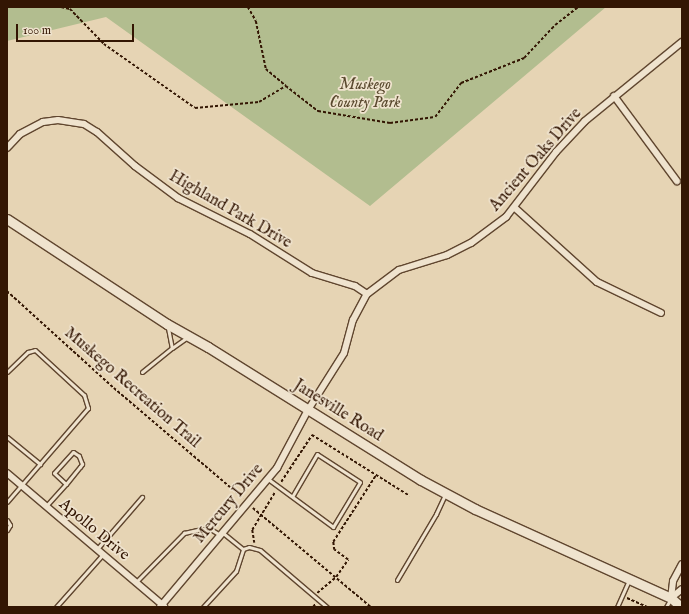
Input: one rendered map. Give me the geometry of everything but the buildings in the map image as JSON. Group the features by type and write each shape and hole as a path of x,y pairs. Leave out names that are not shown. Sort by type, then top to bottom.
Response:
{"main road":[{"name":"Janesville Road","path":"7,219 167,324 445,493 671,598 681,607"},
{"name":"Janesville Road","path":"671,598 682,598"}],"street":[{"name":"Ancient Oaks Drive","path":"308,410 344,353 353,320 367,294 399,270 447,255 471,243 515,208 568,138 614,96 682,42"},
{"path":"614,96 677,180"},
{"name":"Highland Park Drive","path":"7,148 20,134 43,122 58,120 84,124 97,132 135,166 178,198 250,234 312,273 355,286 367,294"},
{"path":"515,208 597,282 661,313"},
{"name":"Mercury Drive","path":"162,606 277,468 308,410"},
{"name":"Apollo Drive","path":"7,473 136,582 162,606"},
{"path":"671,598 673,581 682,564"},
{"path":"671,598 682,589"}],"lane":[{"path":"167,324 172,348"},
{"path":"142,372 189,336"},
{"path":"7,372 28,352 35,350 84,395 88,408 7,502"},
{"path":"7,437 40,464"},
{"path":"46,506 66,484 82,464 79,456 74,452 54,473 66,484"},
{"path":"268,479 293,495 333,526 360,482 318,454 293,495"},
{"path":"397,580 433,520 445,493"},
{"path":"97,549 142,497"},
{"path":"7,520 10,525 7,530"},
{"path":"136,582 184,533 202,529 212,530 221,534 243,549"},
{"path":"203,607 236,571 243,549 249,546 255,548 327,607"},
{"path":"56,607 103,554"},
{"path":"617,607 629,579"},
{"path":"666,607 671,598"}],"path":[{"path":"60,7 70,9 104,44 195,108 259,102 286,86"},
{"path":"248,7 256,21 266,69 286,86 318,111 390,123 435,117 461,83 524,58 555,25 578,7"},
{"name":"Muskego Recreation Trail","path":"7,291 114,388 244,500"},
{"path":"255,548 252,530 312,435 410,496"},
{"path":"313,607 322,587 336,577 348,560 334,550 334,542 376,475"},
{"path":"253,507 371,607"},
{"path":"622,595 647,607"}],"green space":[{"name":"Muskego County Park","path":"7,7 606,7 370,206 106,17 7,41"}]}
